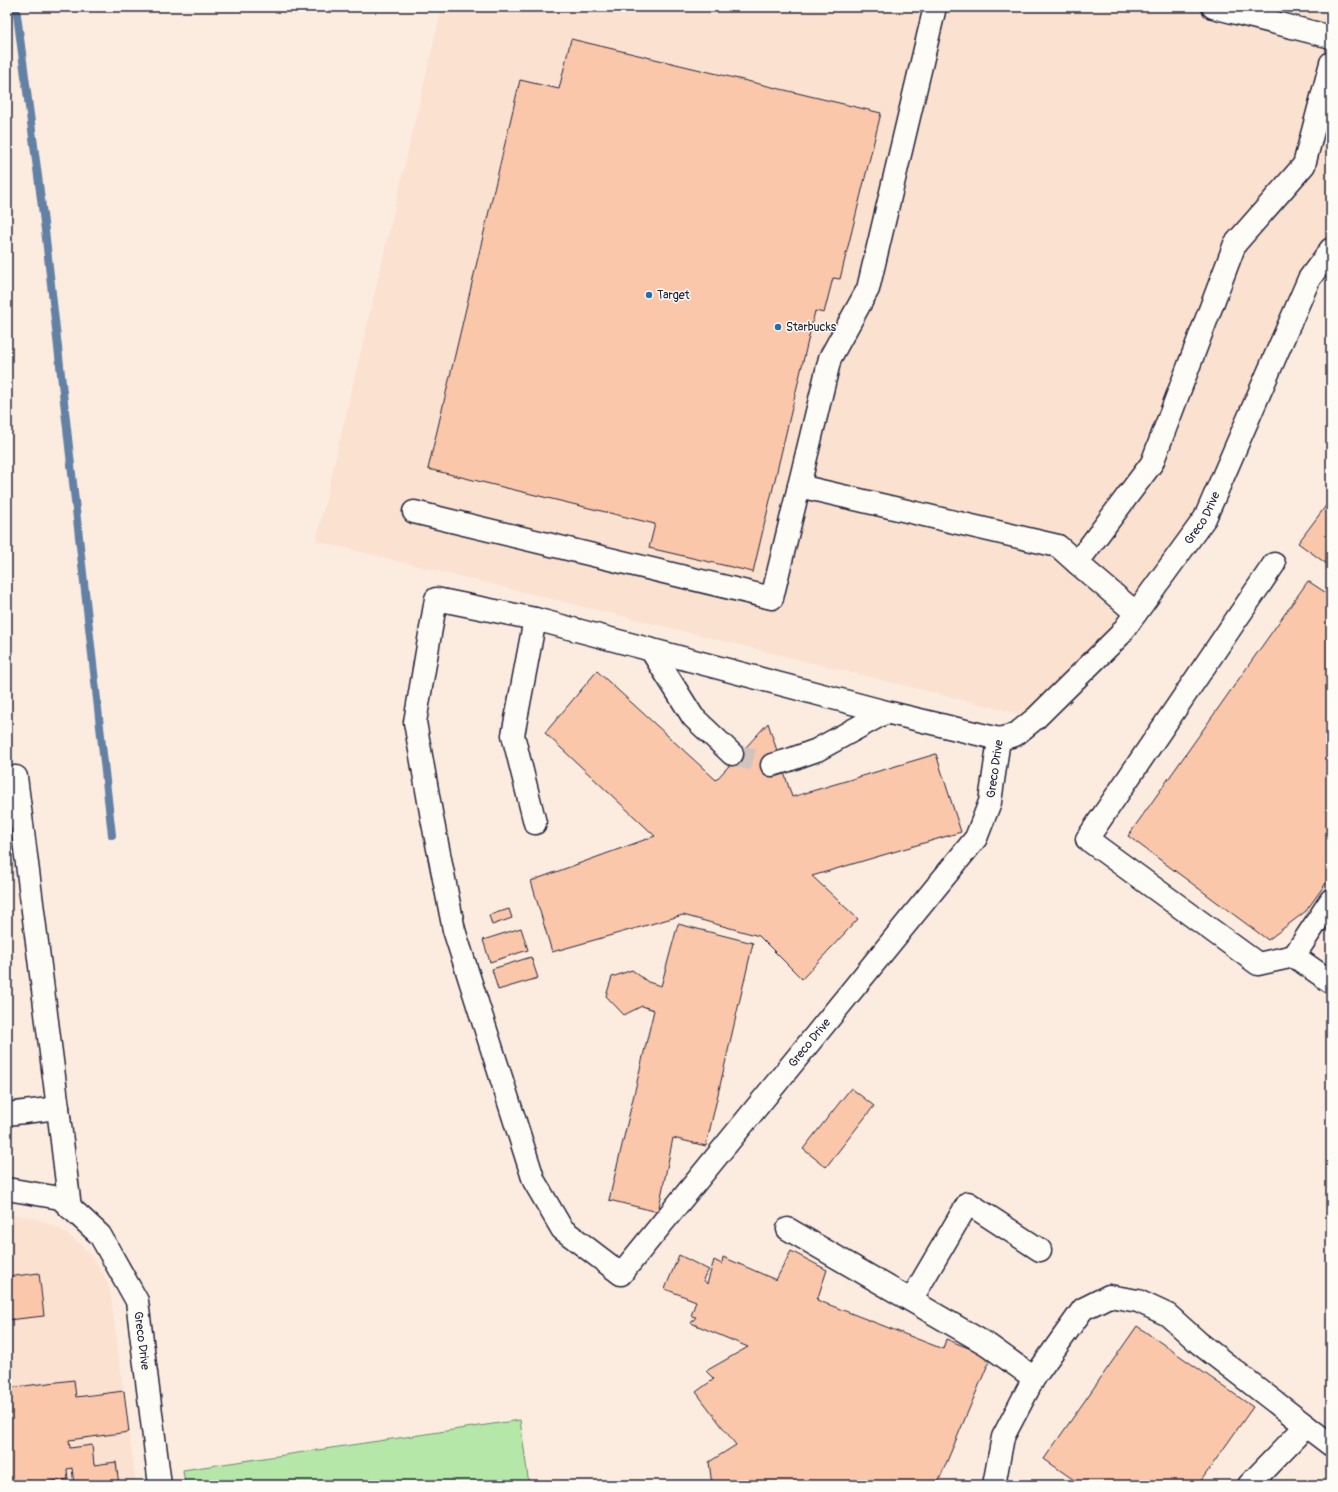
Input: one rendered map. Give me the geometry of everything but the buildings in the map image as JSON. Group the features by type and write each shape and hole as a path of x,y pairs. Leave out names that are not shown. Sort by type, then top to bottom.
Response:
{"street":[{"path":"414,512 772,598 830,358 868,289 935,7"},
{"path":"1213,7 1331,37"},
{"path":"1077,563 1152,463 1235,244 1304,165 1331,63"},
{"name":"Greco Drive","path":"535,618 436,599 415,722 454,930 534,1181 562,1230 621,1274 976,838 990,802 999,739 1015,735 1036,718 1120,635 1205,518 1309,279 1331,249"},
{"path":"799,486 1058,546 1136,613"},
{"path":"1274,564 1087,839 1258,964 1294,956 1331,900"},
{"path":"535,823 513,735 535,618 886,712 999,739"},
{"path":"651,650 692,717 732,754"},
{"path":"772,765 817,750 886,712"},
{"path":"7,778 16,777 58,1108 65,1203 7,1189"},
{"path":"1294,956 1331,982"},
{"path":"7,1114 58,1108"},
{"name":"Greco Drive","path":"65,1203 100,1235 137,1301 160,1485"},
{"path":"911,1300 968,1204 1040,1250"},
{"path":"788,1229 988,1345 1034,1378"},
{"path":"994,1485 1003,1437 1034,1378 1083,1309 1109,1296 1138,1301 1168,1315 1199,1343 1331,1445"},
{"path":"1248,1485 1306,1426"}],"shaded area":[{"path":"442,7 1331,7 1331,249 1205,518 1036,718 316,541"},
{"path":"17,1215 34,1218 50,1224 65,1232 79,1243 92,1256 110,1289 136,1485 7,1485 7,1216"}],"green space":[{"path":"520,1420 529,1485 185,1485 183,1470"}],"waterway":[{"path":"16,7 45,230 112,835"}],"tunnel":[{"path":"732,754 772,765"}],"place":[{"name":"Target","path":"649,295"},
{"name":"Starbucks","path":"778,327"}]}
